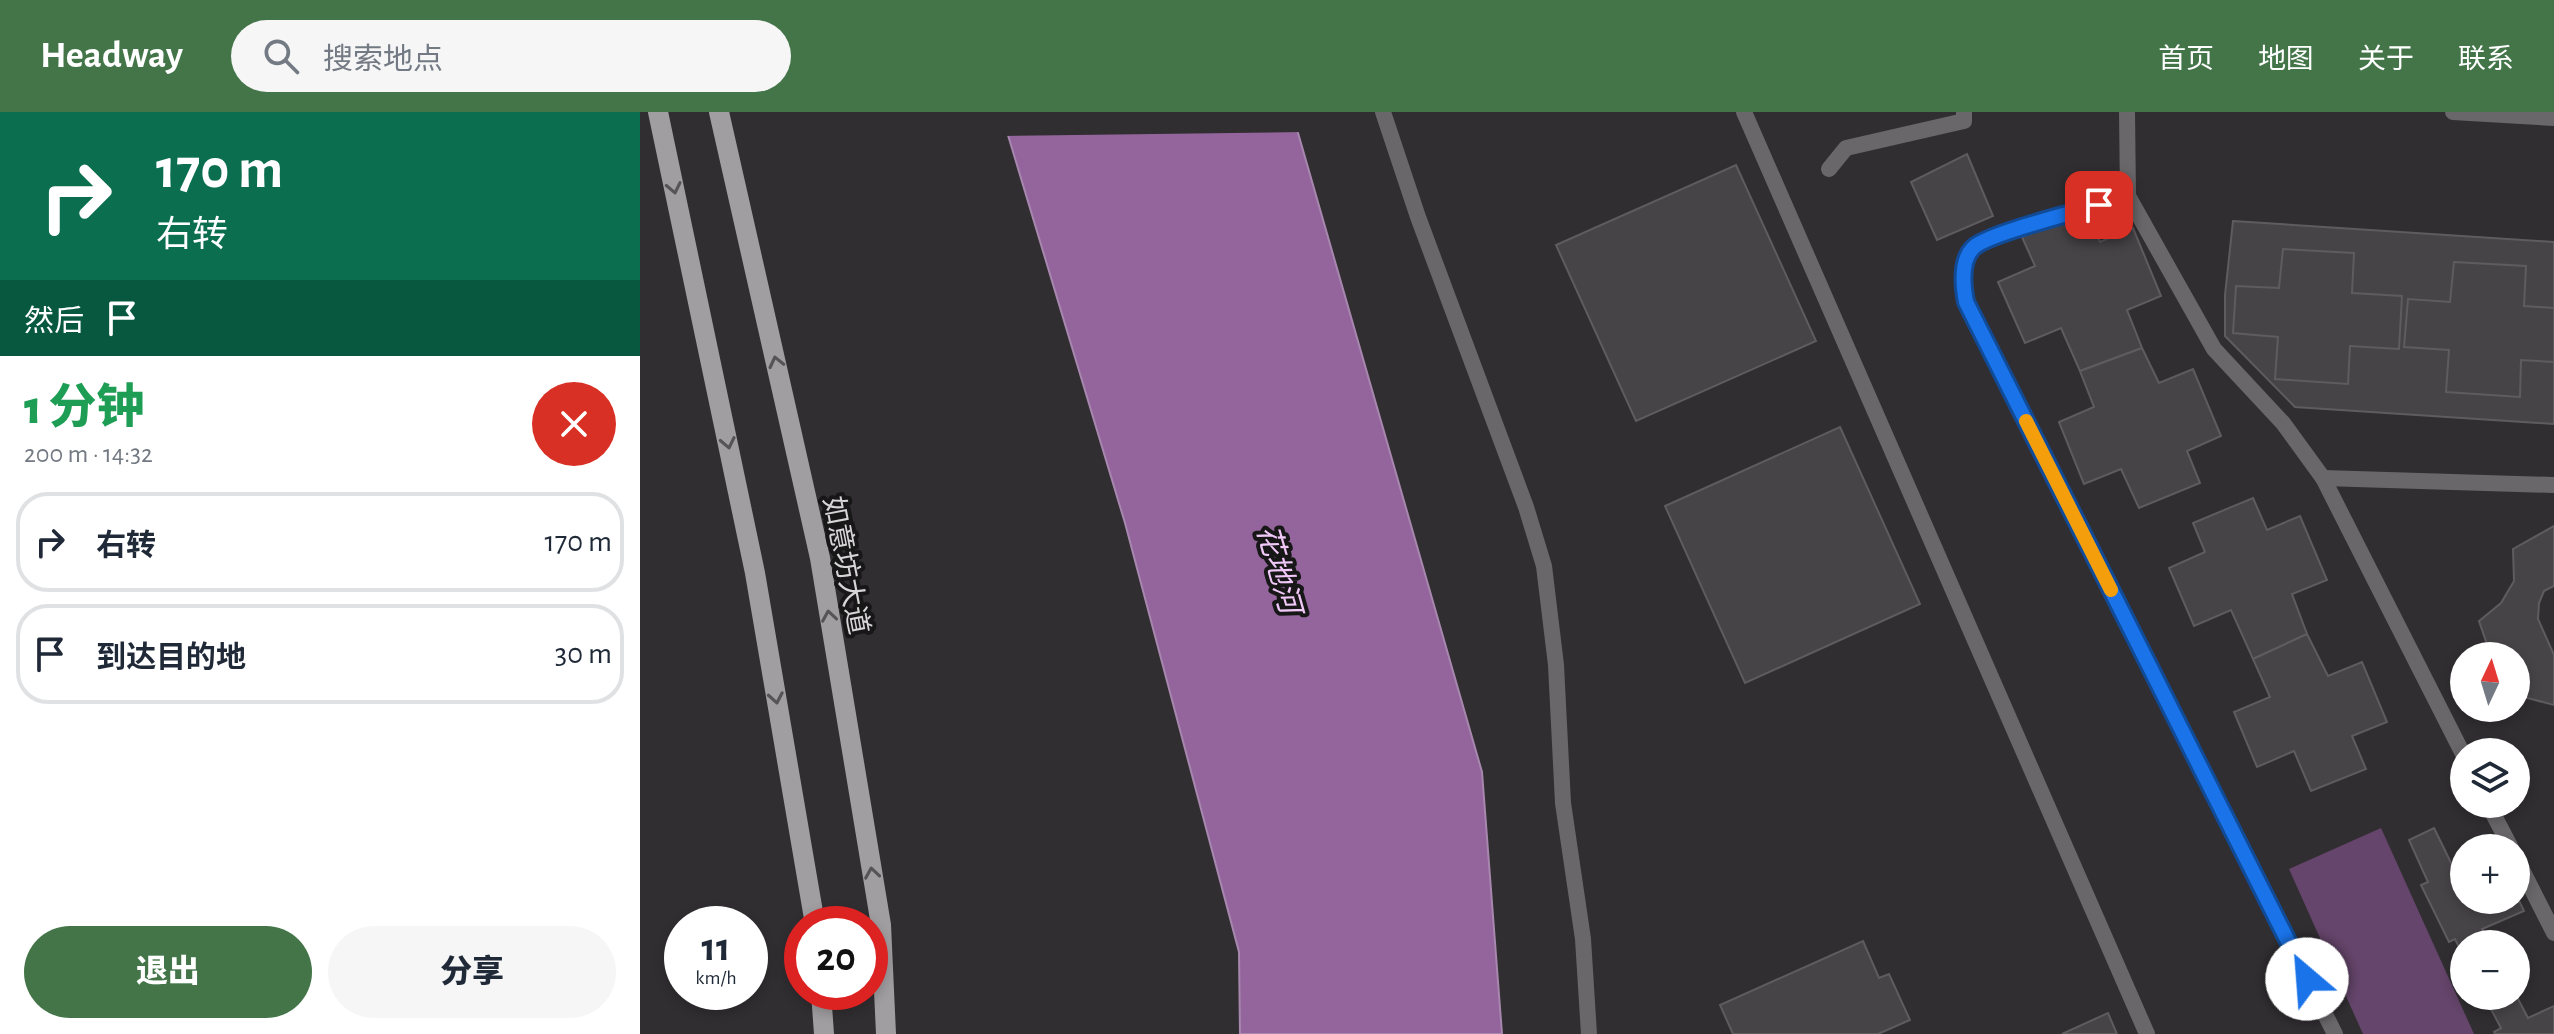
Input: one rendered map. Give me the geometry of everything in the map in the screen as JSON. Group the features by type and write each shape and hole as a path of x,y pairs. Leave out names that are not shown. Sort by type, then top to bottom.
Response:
{"main road":[{"path":"658,112 755,573 812,906"},
{"name":"如意坊大道","path":"719,112 820,558 881,925 886,1034"},
{"path":"822,1010 824,1034"}],"street":[{"path":"1383,112 1418,217 1526,507 1544,566 1556,665 1563,803 1583,939 1589,1034"},
{"path":"1744,112 2147,1034"},
{"path":"1829,169 1846,148 1964,121 1964,112"},
{"path":"2127,112 2128,196 2214,349 2283,423 2323,478 2455,738"},
{"path":"2453,112 2554,118"},
{"path":"2128,196 2013,230 1974,246 1964,271 1966,302 2335,1034"},
{"path":"2323,478 2554,485"},
{"path":"2530,886 2554,933"}],"shaded area":[{"path":"2381,828 2450,981 2450,1010 2463,1010 2474,1034 2363,1034 2289,869"}],"water":[{"name":"花地河","path":"1001,112 1292,112 1482,772 1502,1034 1240,1034 1239,952 1125,523"}],"pier":[{"path":"997,112 1296,112 1302,132 1004,136"}],"building":[{"path":"1967,154 1993,216 1937,240 1911,182"},
{"path":"1736,165 1816,341 1636,421 1556,245"},
{"path":"2086,211 2100,242 2133,228 2161,296 2127,310 2142,348 2080,371 2061,328 2025,343 1998,282 2035,266 2022,237"},
{"path":"2233,221 2554,242 2554,424 2295,407 2225,336 2225,295"},
{"path":"2283,249 2354,253 2352,293 2402,296 2399,349 2350,346 2348,384 2275,379 2278,337 2233,333 2236,286 2279,288"},
{"path":"2454,262 2526,266 2524,306 2554,308 2554,362 2521,360 2520,397 2446,392 2449,350 2404,347 2408,299 2450,302"},
{"path":"2142,348 2159,383 2193,369 2221,436 2187,451 2200,483 2139,508 2121,469 2084,484 2059,422 2094,407 2080,371"},
{"path":"1840,427 1920,604 1745,683 1665,506"},
{"path":"2253,498 2267,530 2300,516 2327,580 2292,594 2307,634 2253,659 2231,610 2194,626 2169,568 2205,552 2193,523"},
{"path":"2554,526 2554,586 2544,591 2538,619 2554,655 2554,705 2530,699 2530,642 2486,642 2479,621 2501,603 2514,581 2513,549"},
{"path":"2307,634 2328,676 2362,662 2387,722 2352,736 2366,769 2311,791 2294,751 2257,767 2234,712 2270,697 2253,659"},
{"path":"2434,828 2450,861 2450,914 2517,914 2483,930 2450,930 2449,942 2421,885 2428,882 2409,840"},
{"path":"1863,941 1879,978 1889,974 1910,1020 1878,1034 1733,1034 1720,1005"},
{"path":"2554,1006 2554,1034 2495,1034 2501,1028 2491,1010 2524,1010 2528,1018"},
{"path":"2108,1013 2117,1034 2062,1034"}],"slow traffic":[{"path":"2026,421 2111,590"}],"route":[{"path":"2099,205 2013,230 1974,246 1964,271 1966,302 2307,979"}]}
